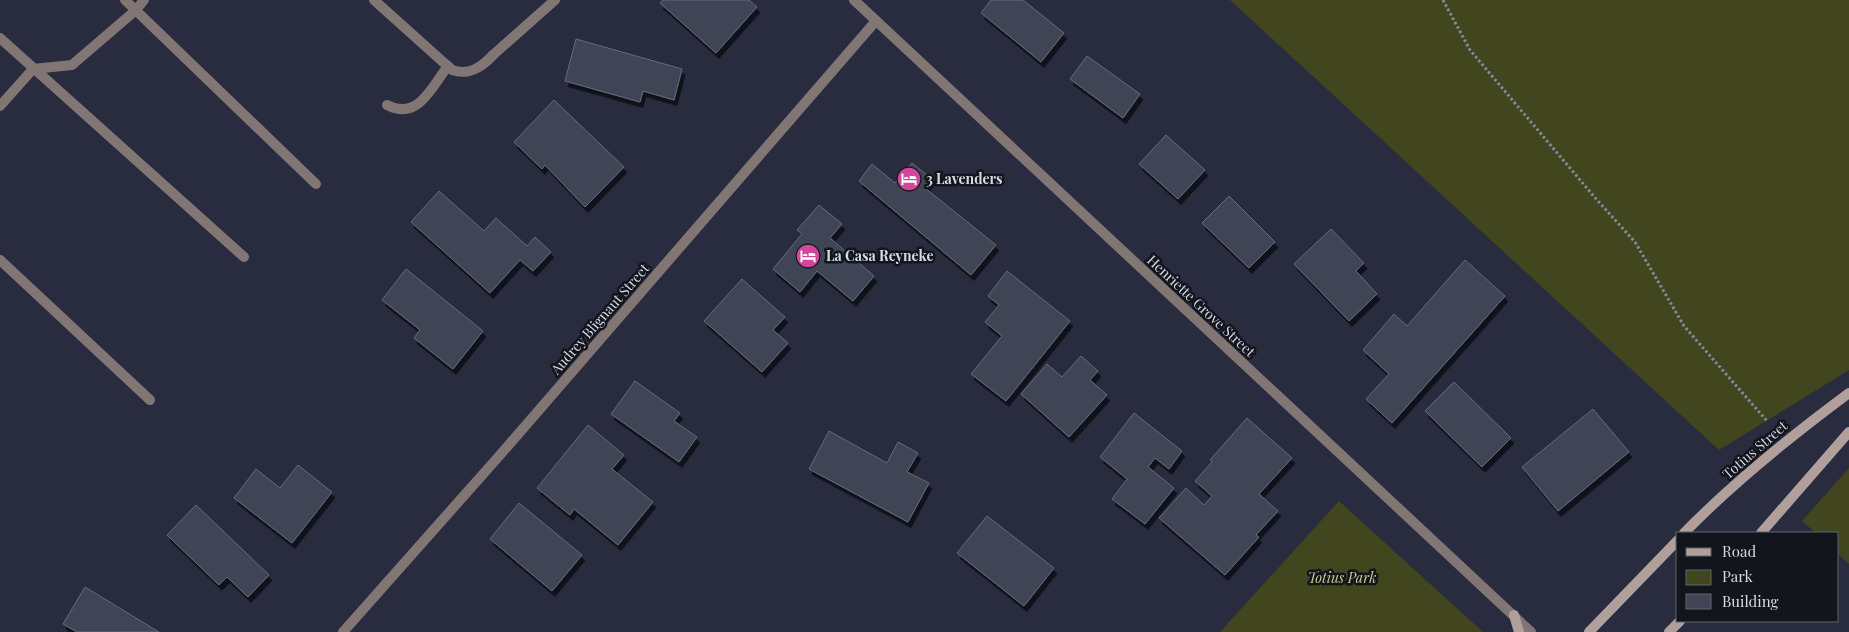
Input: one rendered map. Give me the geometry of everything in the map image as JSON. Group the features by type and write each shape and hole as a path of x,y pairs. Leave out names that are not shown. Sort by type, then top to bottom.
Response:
{"street":[{"path":"125,0 316,184"},
{"path":"0,106 33,69 72,65 136,10 144,0"},
{"path":"374,0 448,66 458,72 472,71 482,66 553,1"},
{"name":"Henriette Grove Street","path":"854,0 875,22 1531,632"},
{"name":"Audrey Blignaut Street","path":"343,632 507,448 875,22"},
{"path":"0,38 244,257"},
{"path":"387,105 403,111 412,109 448,66"},
{"path":"0,260 150,400"},
{"name":"Totius Street","path":"1685,532 1807,424 1849,393"},
{"path":"1762,532 1849,432"},
{"path":"1588,632 1676,542"},
{"path":"1514,616 1519,632"},
{"path":"1669,632 1679,622"}],"path":[{"path":"1443,0 1470,50 1596,200 1635,242 1684,326 1767,421"}],"green space":[{"path":"1230,0 1849,0 1849,370 1719,450"},
{"path":"1849,468 1849,564 1839,555 1839,532 1815,532 1802,521"},
{"name":"Totius Park","path":"1339,501 1483,632 1220,632"}],"building":[{"path":"663,0 749,0 757,7 716,53 660,3"},
{"path":"991,0 1023,0 1064,33 1041,62 981,13"},
{"path":"576,39 682,69 674,100 643,91 640,102 565,81"},
{"path":"1087,56 1140,94 1123,118 1070,79"},
{"path":"554,100 624,167 585,207 545,165 542,169 514,142"},
{"path":"1166,135 1205,170 1178,199 1139,164"},
{"path":"912,163 932,179 925,188 996,245 971,275 859,181 872,164 895,183"},
{"path":"439,191 484,231 496,218 527,246 535,237 551,252 533,271 520,260 490,293 411,222"},
{"path":"1229,196 1275,242 1249,268 1202,223"},
{"path":"819,205 842,224 830,238 874,276 853,301 817,271 800,292 773,269 802,234 797,230"},
{"path":"1331,229 1364,263 1356,271 1377,294 1349,321 1294,264"},
{"path":"1465,260 1505,296 1392,423 1366,399 1389,374 1363,350 1394,314 1407,326"},
{"path":"406,269 483,331 453,369 414,338 420,330 382,300"},
{"path":"1007,271 1070,321 1006,401 971,374 1002,336 985,322 999,305 988,296"},
{"path":"742,279 785,317 773,330 788,343 762,372 704,321"},
{"path":"1081,356 1098,371 1090,380 1107,395 1069,437 1021,394 1047,364 1062,377"},
{"path":"635,381 680,413 674,421 697,437 679,462 611,414"},
{"path":"1454,382 1511,438 1482,467 1425,411"},
{"path":"1593,409 1629,452 1558,511 1522,467"},
{"path":"1134,413 1182,451 1169,469 1155,458 1148,467 1174,488 1145,524 1112,499 1127,479 1100,457"},
{"path":"1247,418 1292,458 1259,494 1278,511 1256,535 1259,537 1225,575 1159,518 1186,488 1204,505 1212,496 1195,481 1212,462 1210,460"},
{"path":"588,425 624,455 612,469 653,502 618,545 574,509 570,515 537,488"},
{"path":"829,431 887,463 898,442 918,453 907,472 929,483 908,522 809,469"},
{"path":"298,465 332,492 292,543 234,498 256,469 280,488"},
{"path":"519,503 582,555 552,591 490,539"},
{"path":"196,505 269,575 248,597 227,577 219,585 167,535"},
{"path":"987,516 1054,568 1024,606 957,553"},
{"path":"85,587 159,632 77,632 63,624"}],"place":[{"name":"3 Lavenders","path":"909,179"},
{"name":"La Casa Reyneke","path":"808,256"}]}
